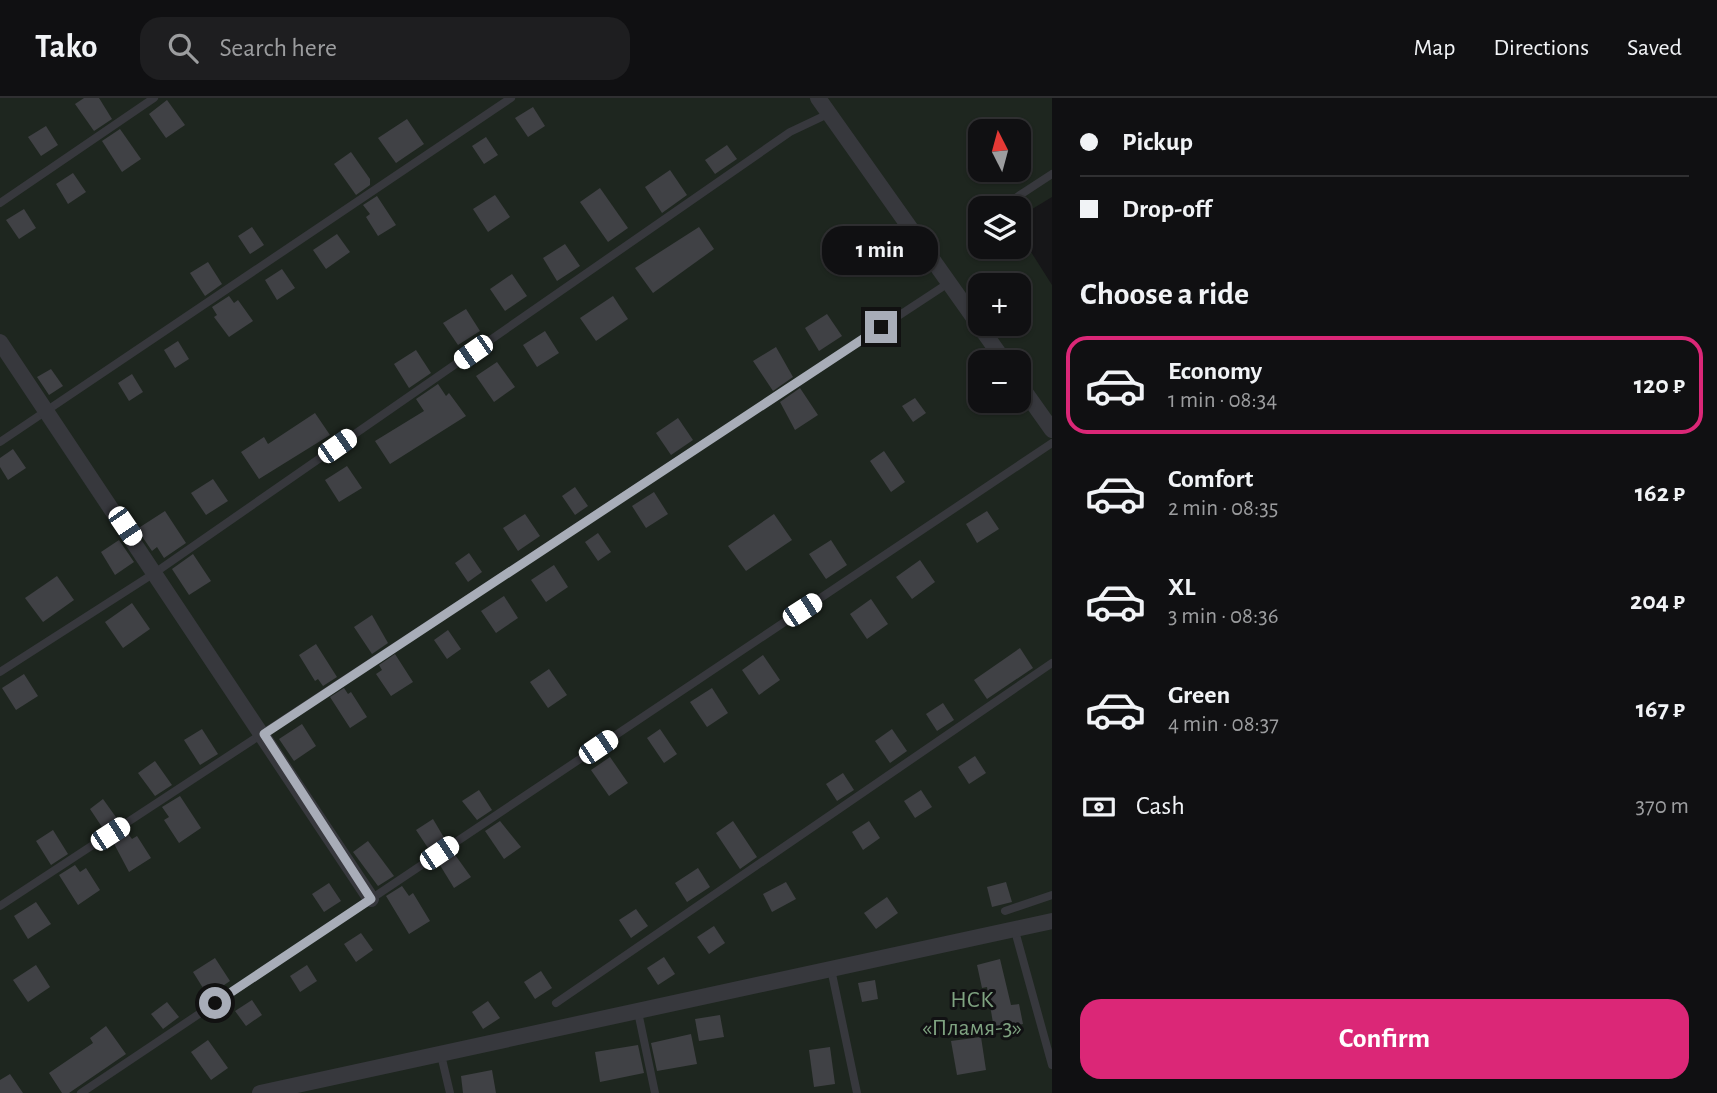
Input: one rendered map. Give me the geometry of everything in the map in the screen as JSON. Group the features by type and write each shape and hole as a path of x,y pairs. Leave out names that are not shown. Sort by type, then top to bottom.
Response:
{"street":[{"path":"818,98 997,350"},
{"path":"0,342 264,734 371,899"},
{"path":"1031,400 1052,430"},
{"path":"260,1093 1052,921"}],"lane":[{"path":"0,202 154,98"},
{"path":"0,442 511,98"},
{"path":"0,672 156,572 790,132 828,114"},
{"path":"1019,196 1052,174"},
{"path":"0,906 950,282"},
{"path":"82,1093 1052,443"},
{"path":"556,1003 1052,663"},
{"path":"1004,911 1052,895"},
{"path":"1015,931 1052,1065"},
{"path":"831,968 857,1093"},
{"path":"638,1012 655,1093"},
{"path":"441,1055 450,1093"}],"green space":[{"name":"НСК «Пламя-3»","path":"0,98 1052,98 1052,197 1031,210 1031,196 968,196 968,259 1031,259 1031,252 1052,285 1052,1093 0,1093"}],"building":[{"path":"84,98 99,98 112,119 94,131 75,104"},
{"path":"167,100 185,125 166,138 149,114"},
{"path":"533,107 545,126 528,137 515,118"},
{"path":"407,119 424,144 396,163 378,138"},
{"path":"46,126 58,145 41,156 28,137"},
{"path":"120,129 141,159 122,172 102,141"},
{"path":"486,137 498,155 484,164 472,146"},
{"path":"727,145 737,159 715,174 705,160"},
{"path":"351,152 370,179 370,185 356,195 334,164"},
{"path":"670,170 687,195 662,213 645,187"},
{"path":"73,173 86,192 68,204 56,184"},
{"path":"600,188 628,228 608,242 580,202"},
{"path":"495,195 510,217 488,232 473,209"},
{"path":"377,196 396,225 378,236 366,217 370,214 363,205"},
{"path":"24,209 36,228 19,239 6,220"},
{"path":"252,227 264,245 250,254 238,236"},
{"path":"699,227 714,249 653,293 635,268"},
{"path":"337,234 350,252 326,269 313,250"},
{"path":"565,244 580,266 557,281 543,258"},
{"path":"208,262 222,284 205,296 190,273"},
{"path":"282,269 295,288 277,300 265,280"},
{"path":"512,274 527,296 505,311 490,289"},
{"path":"229,296 234,303 238,300 253,321 229,337 214,317 217,315 212,307"},
{"path":"613,296 628,319 596,341 580,318"},
{"path":"466,309 480,331 458,345 443,323"},
{"path":"827,314 842,336 819,351 805,328"},
{"path":"545,331 559,353 537,367 523,345"},
{"path":"178,341 189,359 175,368 164,350"},
{"path":"776,347 793,377 773,391 753,361"},
{"path":"416,350 431,373 409,388 394,364"},
{"path":"497,362 515,387 494,402 476,376"},
{"path":"51,369 63,386 49,395 37,377"},
{"path":"132,374 143,392 129,401 118,383"},
{"path":"438,384 446,396 449,393 466,416 390,464 375,441 424,411 416,399"},
{"path":"800,388 818,415 795,430 780,402"},
{"path":"915,398 926,413 913,422 902,406"},
{"path":"315,413 330,435 259,479 241,452 264,437 268,444"},
{"path":"678,418 693,440 671,455 656,433"},
{"path":"13,449 26,468 8,480 0,467 0,458"},
{"path":"884,451 905,482 891,492 870,461"},
{"path":"347,466 362,488 339,502 325,480"},
{"path":"213,479 228,501 206,515 191,493"},
{"path":"575,487 588,506 575,515 562,496"},
{"path":"654,492 668,514 646,528 632,506"},
{"path":"165,511 186,543 164,558 157,547 152,551 137,529"},
{"path":"987,511 999,529 977,543 966,524"},
{"path":"525,514 540,536 518,551 503,528"},
{"path":"774,514 792,540 746,571 728,546"},
{"path":"598,533 611,552 598,561 585,542"},
{"path":"119,540 134,562 115,575 101,552"},
{"path":"831,540 847,565 826,579 809,554"},
{"path":"469,553 482,572 468,582 455,563"},
{"path":"193,554 211,581 189,595 172,569"},
{"path":"920,560 935,582 912,599 896,577"},
{"path":"554,565 568,587 546,602 531,580"},
{"path":"57,576 74,600 43,622 25,598"},
{"path":"504,596 518,618 496,633 481,611"},
{"path":"871,599 888,624 867,639 850,614"},
{"path":"132,603 150,629 123,648 105,622"},
{"path":"372,615 388,643 372,654 354,627"},
{"path":"448,630 461,649 447,659 434,640"},
{"path":"316,644 337,677 323,686 318,679 315,681 299,655"},
{"path":"1020,648 1033,668 987,699 974,680"},
{"path":"395,654 413,682 391,696 376,674 382,670 379,665"},
{"path":"763,655 780,680 759,695 742,670"},
{"path":"549,669 567,695 548,708 530,682"},
{"path":"24,674 38,696 16,710 2,688"},
{"path":"344,688 348,694 351,692 367,717 350,728 330,697"},
{"path":"712,688 728,713 707,727 690,702"},
{"path":"943,703 954,720 937,731 926,714"},
{"path":"302,724 316,746 294,761 279,739"},
{"path":"202,729 218,754 200,765 184,740"},
{"path":"660,729 677,754 664,763 647,738"},
{"path":"892,729 907,751 890,763 875,741"},
{"path":"975,756 986,773 969,784 958,767"},
{"path":"610,757 628,783 609,796 591,770"},
{"path":"155,761 172,785 155,796 138,773"},
{"path":"843,773 854,790 837,801 826,784"},
{"path":"479,790 492,810 477,820 462,801"},
{"path":"921,790 932,807 915,818 904,801"},
{"path":"180,796 201,828 179,843 164,820 169,817 162,807"},
{"path":"103,799 118,820 104,830 90,809"},
{"path":"433,819 446,841 430,851 416,830"},
{"path":"500,821 521,847 504,859 485,831"},
{"path":"733,821 757,857 740,869 716,833"},
{"path":"869,821 880,838 863,850 852,832"},
{"path":"53,830 68,854 51,865 36,841"},
{"path":"126,831 132,839 137,836 151,858 129,872 112,840"},
{"path":"368,841 394,876 378,886 353,852"},
{"path":"453,852 471,877 454,888 438,862"},
{"path":"75,865 80,872 86,868 100,890 78,905 59,875"},
{"path":"698,868 710,887 687,902 675,883"},
{"path":"786,882 796,899 772,912 763,894"},
{"path":"1006,882 1012,902 992,907 987,887"},
{"path":"329,883 341,901 324,912 312,894"},
{"path":"402,886 409,896 413,893 430,921 409,934 386,896"},
{"path":"887,897 898,913 876,929 864,913"},
{"path":"36,902 51,924 28,939 14,916"},
{"path":"636,909 648,926 631,938 619,920"},
{"path":"714,926 725,943 709,954 697,937"},
{"path":"361,933 373,950 356,962 344,944"},
{"path":"664,957 675,974 658,985 647,968"},
{"path":"215,958 230,981 208,996 193,972"},
{"path":"1000,959 1011,1005 1019,1004 1023,1024 994,1029 987,987 982,988 977,965"},
{"path":"36,965 50,987 28,1002 13,980"},
{"path":"307,965 317,981 300,992 290,976"},
{"path":"541,971 552,988 535,999 524,982"},
{"path":"875,980 878,999 862,1002 858,983"},
{"path":"252,1000 262,1015 246,1026 235,1011"},
{"path":"488,1001 500,1018 483,1029 472,1012"},
{"path":"167,1002 179,1017 163,1029 151,1014"},
{"path":"720,1015 724,1037 699,1041 695,1019"},
{"path":"106,1026 126,1054 69,1093 62,1093 49,1073 93,1043 90,1038"},
{"path":"691,1034 697,1064 657,1071 651,1043"},
{"path":"981,1037 986,1070 957,1075 951,1041"},
{"path":"208,1040 228,1068 211,1080 191,1052"},
{"path":"638,1045 644,1073 600,1082 595,1052"},
{"path":"830,1047 835,1084 814,1087 809,1050"},
{"path":"492,1070 496,1093 463,1093 461,1076"},
{"path":"10,1074 23,1093 0,1093 0,1080"}],"route":[{"path":"215,1003 371,899 264,734 881,327"}]}
